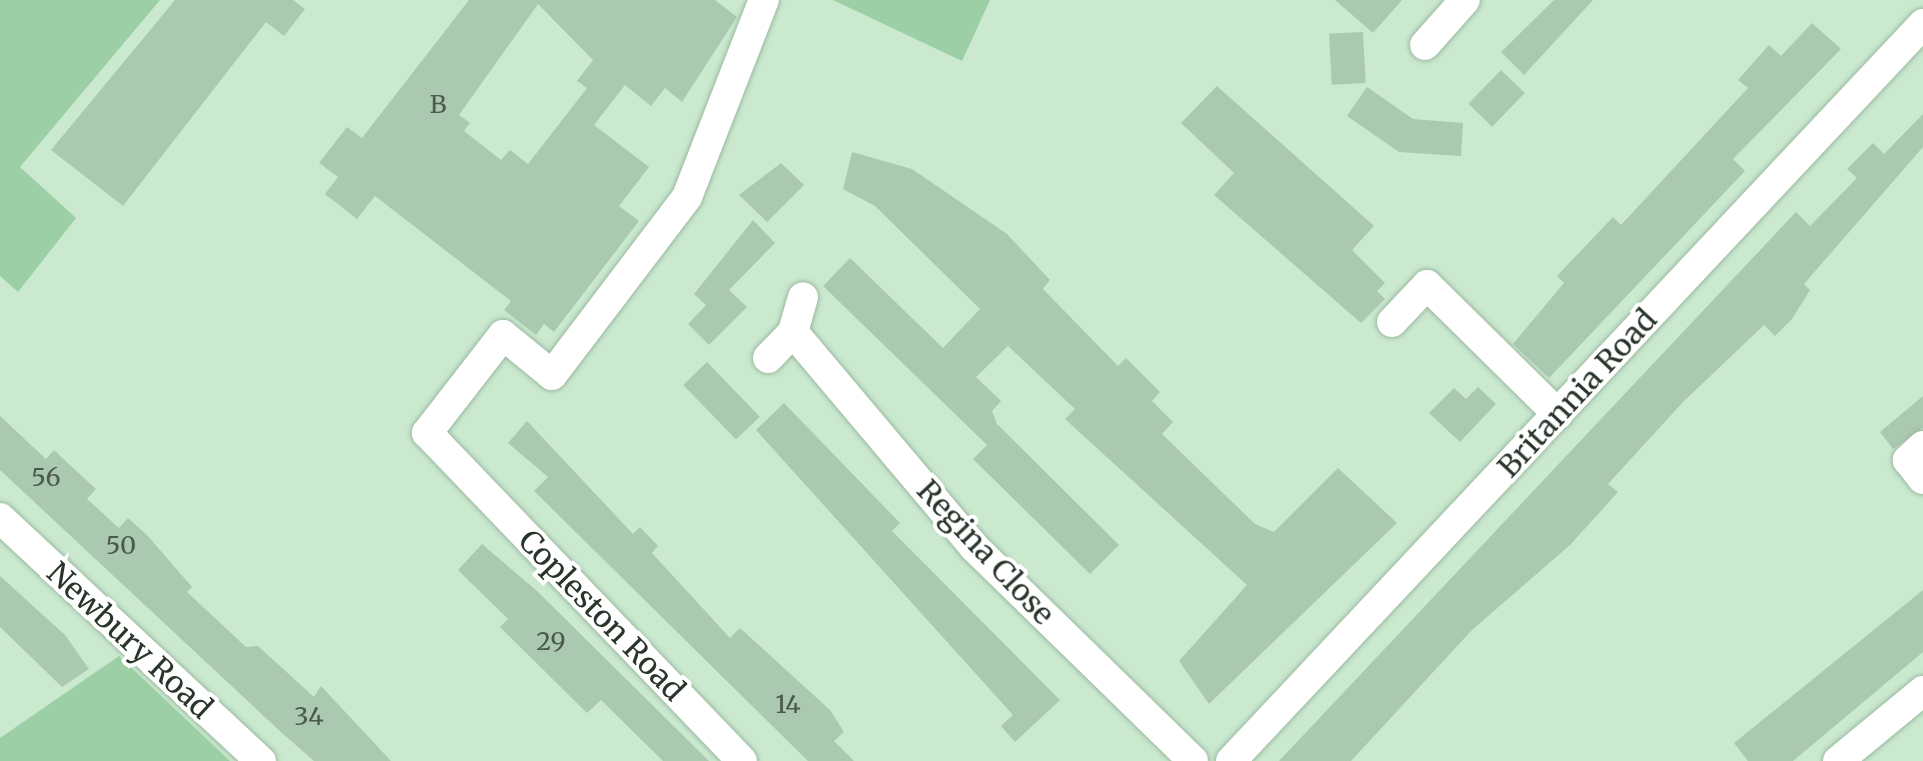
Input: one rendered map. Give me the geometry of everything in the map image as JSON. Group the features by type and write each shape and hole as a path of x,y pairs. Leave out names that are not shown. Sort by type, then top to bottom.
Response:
{"street":[{"name":"Copleston Road","path":"742,761 428,433 503,335 552,375 687,197 764,0"},
{"path":"1424,44 1465,0"},
{"name":"Britannia Road","path":"1231,761 1923,24"},
{"path":"1392,322 1427,285 1558,414"},
{"path":"768,358 792,332 803,297"},
{"name":"Regina Close","path":"792,332 974,547 1193,761"},
{"path":"1923,446 1908,460 1923,479"},
{"name":"Newbury Road","path":"0,518 260,761"},
{"path":"1839,761 1923,691"}],"green space":[{"path":"0,0 160,0 20,167 76,218 18,292 0,276"},
{"path":"833,0 990,0 962,61"},
{"path":"119,656 230,761 0,761 0,738"}],"building":[{"path":"175,0 293,0 305,9 284,36 266,22 123,206 51,150"},
{"path":"469,0 715,0 737,17 682,102 665,88 651,106 625,85 594,125 649,167 619,206 639,221 554,332 544,324 536,335 504,310 511,301 375,196 357,219 325,194 338,177 319,163 347,127 362,138","holes":["538,4 593,60 577,81 587,88 528,164 510,150 501,160 464,131 470,123 459,115"]},
{"path":"1335,0 1402,0 1373,33"},
{"path":"1554,0 1593,0 1524,75 1501,52"},
{"path":"1812,23 1841,49 1733,159 1745,171 1549,378 1513,344 1564,283 1557,276 1613,217 1621,225 1748,88 1738,80 1769,45 1781,56"},
{"path":"1363,32 1366,83 1332,85 1329,34"},
{"path":"1501,70 1525,93 1492,127 1468,104"},
{"path":"1217,86 1374,226 1352,250 1385,283 1377,291 1385,299 1361,323 1214,195 1234,173 1181,123"},
{"path":"1367,87 1413,119 1463,123 1461,156 1399,152 1347,116"},
{"path":"1923,114 1923,147 1804,284 1810,290 1792,319 1775,336 1764,325 1683,402 1608,484 1618,492 1570,545 1472,630 1351,761 1279,761 1796,212 1810,226 1857,178 1847,169 1873,143 1884,154"},
{"path":"852,152 912,169 1007,234 1050,280 1043,289 1118,366 1126,358 1160,392 1152,401 1173,422 1162,434 1255,524 1274,532 1338,468 1397,523 1209,704 1179,661 1247,585 1065,419 1075,409 1008,346 976,377 1001,401 992,411 997,424 1119,545 1090,574 973,459 987,445 823,286 850,258 943,348 980,309 875,206 843,189"},
{"path":"781,163 804,185 767,222 739,195"},
{"path":"753,220 775,243 729,290 747,307 709,345 688,324 706,305 694,294"},
{"path":"707,362 760,417 736,440 683,385"},
{"path":"1478,387 1496,404 1460,442 1429,413 1454,388 1466,399"},
{"path":"1923,396 1923,428 1893,449 1880,432"},
{"path":"784,403 900,523 892,531 1060,700 1015,742 1001,726 1013,715 756,430"},
{"path":"0,416 46,459 54,450 96,489 87,499 119,528 128,518 147,535 192,587 187,592 246,647 258,646 314,697 321,686 391,761 314,761 282,733 0,470"},
{"path":"527,421 633,534 640,527 658,546 652,553 730,638 740,628 830,710 844,732 834,741 854,761 808,761 534,491 548,477 508,443"},
{"path":"482,544 537,591 709,761 663,761 601,700 587,713 500,627 508,619 458,570"},
{"path":"0,576 65,635 89,669 62,687 0,627"},
{"path":"1923,590 1923,652 1793,761 1748,761 1734,743"}]}
